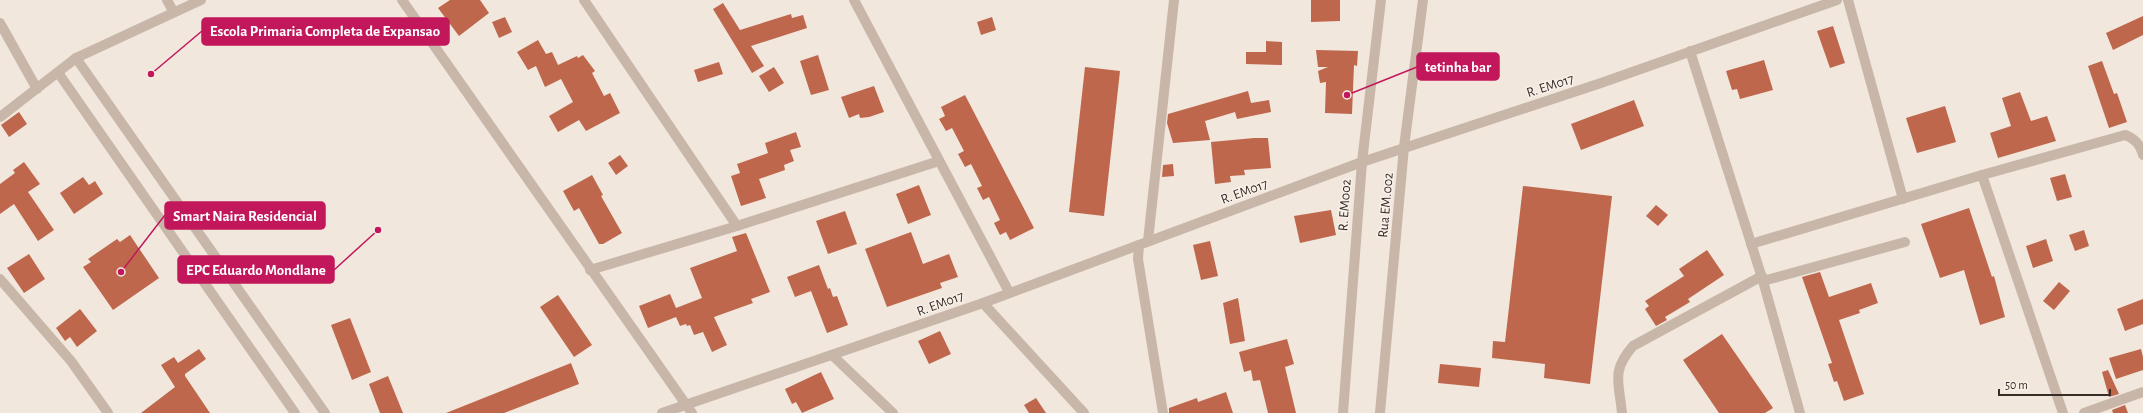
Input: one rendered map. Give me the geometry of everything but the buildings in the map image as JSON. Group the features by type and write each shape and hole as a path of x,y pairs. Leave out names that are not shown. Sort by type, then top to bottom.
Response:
{"street":[{"path":"167,0 174,11"},
{"path":"0,117 59,74 76,58 174,11 201,0"},
{"path":"402,0 590,270 690,409"},
{"path":"584,0 737,226"},
{"path":"854,0 1009,292"},
{"path":"1163,413 1138,260 1143,243 1174,0"},
{"name":"R. EM002","path":"1343,413 1362,162 1381,0"},
{"name":"Rua EM.002","path":"1380,413 1404,147 1423,0"},
{"name":"R. EM017","path":"662,413 690,409 832,356 983,303 1009,292 1404,147 1602,83 1837,0"},
{"path":"1848,0 1903,199"},
{"path":"0,23 37,89"},
{"path":"1690,51 1762,279 1800,413"},
{"path":"76,58 325,413"},
{"path":"59,74 295,413"},
{"path":"1751,244 1982,175 2125,135 2134,139 2141,148 2143,155"},
{"path":"590,270 737,226 939,161"},
{"path":"1982,175 2063,413"},
{"path":"1622,413 1617,370 1623,358 1633,346 1762,279 1905,242"},
{"path":"0,280 71,361 108,413"},
{"path":"983,303 1084,413"},
{"path":"832,356 893,413"},
{"path":"2084,413 2143,392"}],"place":[{"name":"Escola Primaria Completa de Expansao","path":"151,74"},
{"name":"tetinha bar","path":"1347,95"},
{"name":"EPC Eduardo Mondlane","path":"378,230"},
{"name":"Smart Naira Residencial","path":"121,272"}]}
